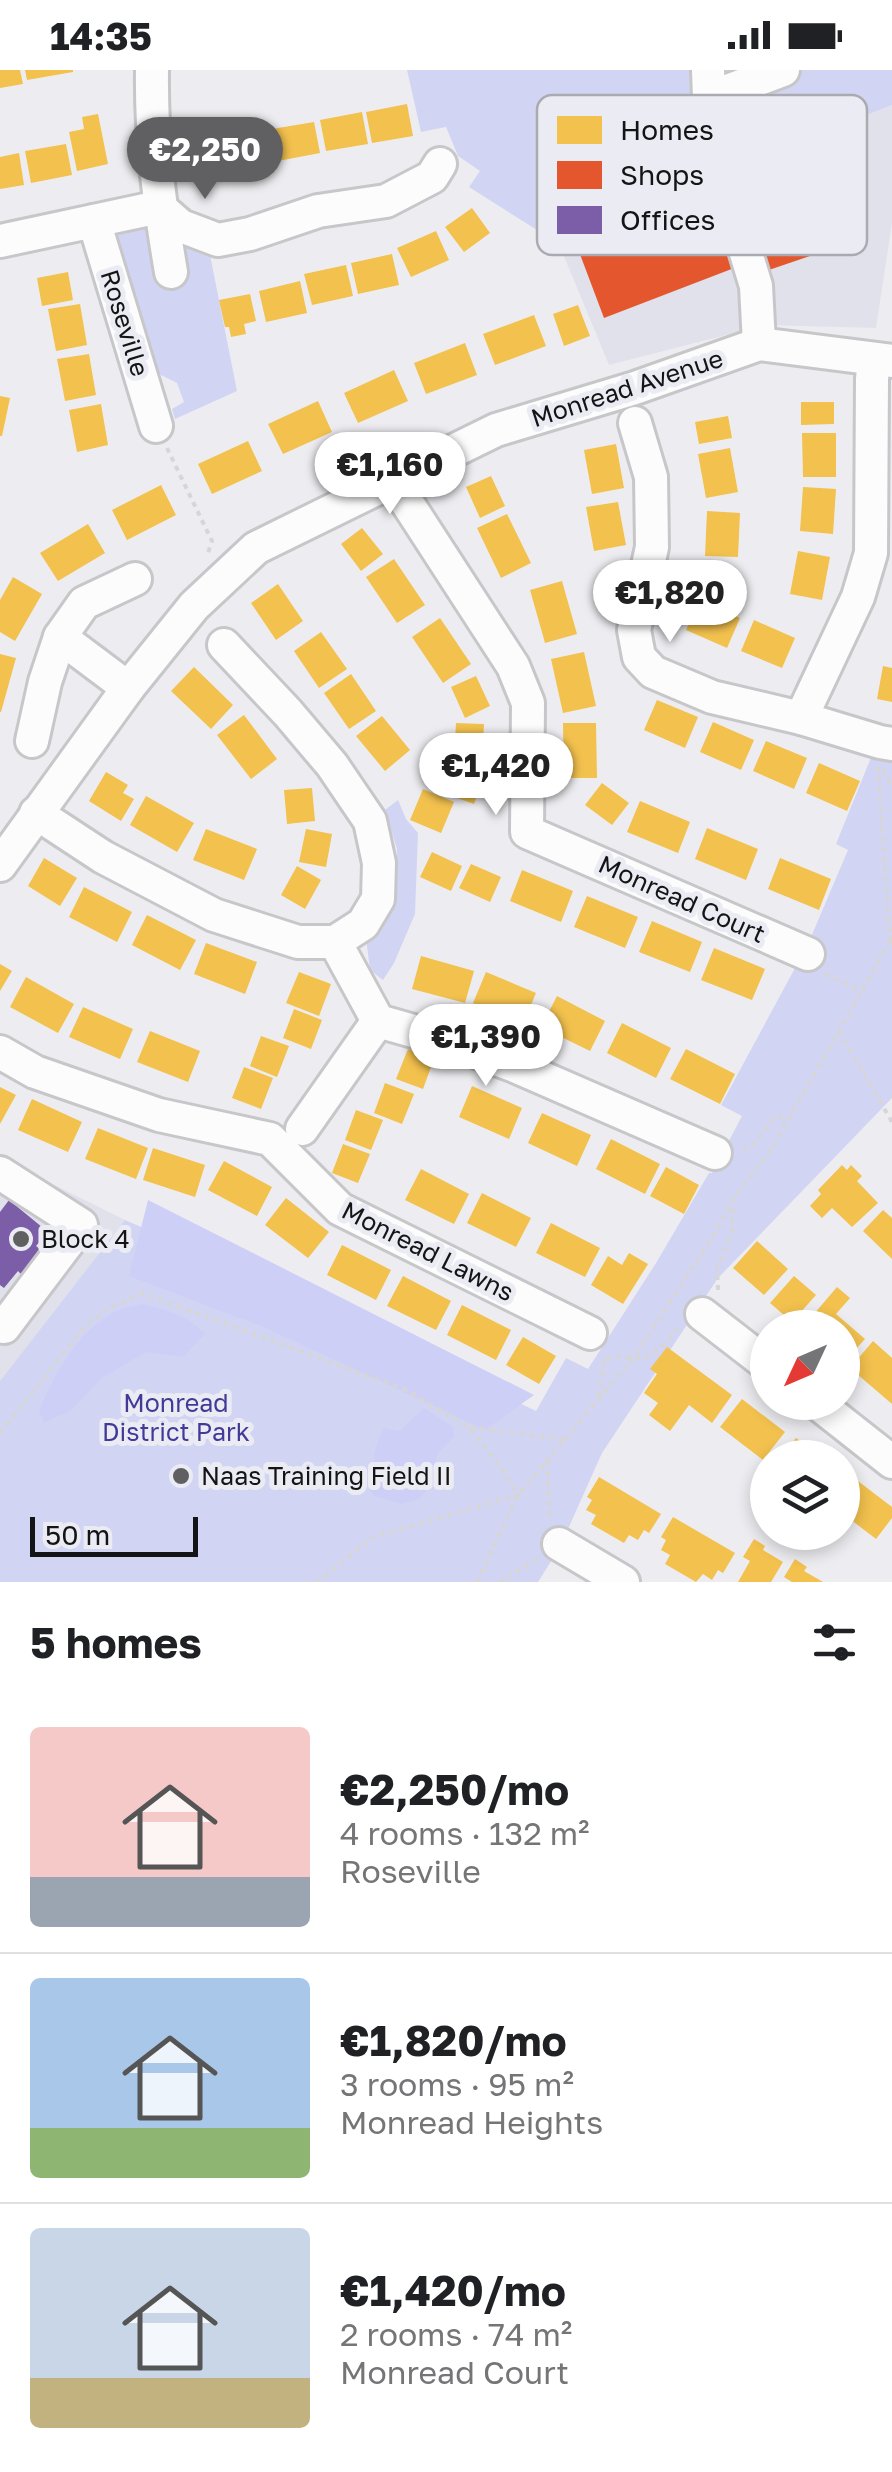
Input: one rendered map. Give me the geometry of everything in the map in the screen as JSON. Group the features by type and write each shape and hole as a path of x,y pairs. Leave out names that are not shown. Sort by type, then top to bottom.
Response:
{"street":[{"path":"152,70 151,115 171,272"},
{"path":"708,84 783,70"},
{"path":"160,207 181,226 218,240 250,234 318,211 386,200 432,176 440,164"},
{"path":"0,242 160,207"},
{"name":"Roseville","path":"94,221 156,426"},
{"path":"747,255 756,286 760,344"},
{"name":"Monread Avenue","path":"0,866 128,688 194,606 256,548 496,430 635,388 760,344 883,360"},
{"path":"801,718 858,597 871,553 872,379 883,360"},
{"path":"635,422 652,477 652,547 634,630 640,656 653,672 712,698 801,718 883,751"},
{"name":"Monread Court","path":"394,481 513,666 528,703 527,832 808,954"},
{"path":"32,741 60,637 84,603 135,579"},
{"path":"60,637 128,688"},
{"path":"36,813 103,857 214,915 298,942 336,942 363,924 378,899 379,863 370,821 332,765 224,645"},
{"path":"336,942 378,1022 445,1040 515,1066 715,1153"},
{"path":"302,1130 378,1022"},
{"name":"Monread Lawns","path":"0,1052 35,1072 159,1115 270,1139 340,1209 590,1333"},
{"path":"0,1173 81,1225 4,1328 0,1324"},
{"path":"710,1302 750,1345"},
{"path":"839,1420 892,1462"},
{"path":"560,1544 623,1582"}],"path":[{"path":"156,426 212,541 204,563"},
{"path":"883,751 884,770 892,787"},
{"path":"477,1582 518,1495 634,1357 734,1198 769,1153 891,940 883,751"},
{"path":"808,954 809,966 862,991"},
{"path":"838,1031 892,1122"},
{"path":"715,1153 753,1145 775,1116 788,1118"},
{"path":"598,1401 606,1359 644,1359 664,1345 683,1321 710,1302 717,1268 732,1234 734,1198"},
{"path":"0,1433 85,1326 107,1309 142,1292 406,1390 470,1428 518,1495"},
{"path":"470,1428 564,1440"},
{"path":"317,1582 373,1537 518,1495"}],"shaded area":[{"path":"892,105 892,223 876,328 765,325 609,365 563,255 867,255 867,115"},
{"path":"0,1158 125,1220 0,1381"},
{"path":"148,1200 534,1395 485,1430 266,1328 129,1276"},
{"path":"142,1304 184,1318 205,1334 183,1357 146,1352 102,1378 71,1410 44,1423 39,1411 80,1340 105,1318"},
{"path":"424,1408 453,1427 454,1437 438,1453 426,1491 417,1500 402,1504 374,1496 366,1483 375,1467 375,1452 384,1428 400,1431"}],"green space":[{"path":"407,70 892,70 892,105 867,115 867,95 537,95 537,230 469,187 480,171 458,156 446,127 421,132"},
{"path":"140,221 153,237 210,255 237,391 175,419 172,409 184,402 177,383 149,369 105,227"},
{"name":"Monread District Park","path":"872,755 892,758 892,1098 718,1278 602,1453 560,1547 538,1582 0,1582 0,1381 125,1220 260,1278 536,1411 566,1358 588,1369 712,1173 742,1116 721,1105 808,944 848,850 836,844"},
{"path":"398,800 406,819 418,833 415,914 383,980 370,970 366,938 393,897 397,849 385,810"}],"building: Homes":[{"path":"0,70 20,70 23,84 0,88"},
{"path":"25,70 73,70 73,72 27,80"},
{"path":"407,104 413,136 372,143 366,112"},
{"path":"362,112 368,144 326,151 320,120"},
{"path":"98,114 108,164 77,171 69,132 84,129 82,117"},
{"path":"314,122 320,153 278,161 272,129"},
{"path":"269,130 275,161 233,169 227,137"},
{"path":"222,136 228,167 196,174 190,143"},
{"path":"66,144 72,175 31,183 25,151"},
{"path":"19,153 24,185 0,189 0,157"},
{"path":"472,208 490,233 464,252 445,227"},
{"path":"436,231 449,260 411,277 397,248"},
{"path":"392,254 399,285 358,294 351,263"},
{"path":"346,265 353,296 312,305 304,274"},
{"path":"68,272 73,300 42,306 37,278"},
{"path":"300,281 307,313 266,322 259,291"},
{"path":"250,294 256,321 244,324 246,334 231,337 219,300"},
{"path":"80,304 87,345 56,351 48,309"},
{"path":"578,305 590,336 564,346 553,314"},
{"path":"534,315 546,346 495,365 483,334"},
{"path":"465,343 477,375 426,394 414,363"},
{"path":"89,354 96,395 65,401 57,359"},
{"path":"394,370 408,401 358,423 344,393"},
{"path":"0,396 10,398 2,436 0,436"},
{"path":"318,401 332,432 283,454 268,424"},
{"path":"801,402 834,402 834,424 801,425"},
{"path":"101,404 108,445 77,452 69,410"},
{"path":"728,416 732,438 699,444 695,422"},
{"path":"802,433 836,433 836,477 803,477"},
{"path":"248,441 262,471 212,494 198,464"},
{"path":"616,444 624,488 592,494 584,450"},
{"path":"730,448 738,492 706,498 698,454"},
{"path":"491,476 505,506 480,518 466,487"},
{"path":"161,485 176,515 127,540 112,510"},
{"path":"803,487 836,489 833,534 800,531"},
{"path":"618,502 626,545 594,551 586,507"},
{"path":"707,511 740,513 738,557 705,556"},
{"path":"507,514 531,563 501,578 477,528"},
{"path":"88,524 105,553 58,581 40,553"},
{"path":"362,528 383,554 361,571 341,544"},
{"path":"798,551 830,557 822,600 790,594"},
{"path":"394,559 425,605 397,623 366,577"},
{"path":"13,577 42,594 15,641 0,632 0,600"},
{"path":"562,581 577,634 545,643 530,590"},
{"path":"278,584 303,621 276,640 251,603"},
{"path":"699,600 740,618 727,648 686,630"},
{"path":"440,618 471,664 443,683 412,637"},
{"path":"754,620 795,638 782,668 741,651"},
{"path":"321,632 347,669 319,688 294,651"},
{"path":"584,652 596,706 563,713 551,659"},
{"path":"0,654 16,658 1,712 0,712"},
{"path":"883,666 892,668 892,702 877,699"},
{"path":"194,667 233,705 211,729 171,691"},
{"path":"351,674 376,711 349,729 324,693"},
{"path":"476,676 490,706 465,718 451,687"},
{"path":"657,700 698,717 685,748 644,730"},
{"path":"244,715 277,759 251,779 217,735"},
{"path":"382,716 410,750 385,771 356,736"},
{"path":"713,722 754,740 741,770 700,752"},
{"path":"456,723 484,724 482,758 454,756"},
{"path":"563,723 596,723 597,778 564,778"},
{"path":"766,741 807,758 794,789 753,771"},
{"path":"440,761 485,773 474,804 431,789"},
{"path":"819,763 860,781 847,811 806,793"},
{"path":"106,772 128,785 123,793 134,799 121,821 89,801"},
{"path":"602,783 629,803 612,825 585,805"},
{"path":"312,788 315,821 287,824 284,790"},
{"path":"423,789 454,802 441,833 410,820"},
{"path":"146,796 194,823 177,852 130,825"},
{"path":"640,801 690,822 678,853 627,832"},
{"path":"707,828 758,849 746,880 695,859"},
{"path":"206,829 257,849 244,880 193,860"},
{"path":"306,829 332,834 326,867 299,862"},
{"path":"432,852 462,866 451,891 420,877"},
{"path":"44,858 77,878 60,906 28,886"},
{"path":"780,858 831,879 819,910 768,889"},
{"path":"471,864 501,877 490,902 459,888"},
{"path":"297,866 321,880 305,909 281,895"},
{"path":"522,870 573,891 561,922 510,901"},
{"path":"84,887 132,912 117,942 69,917"},
{"path":"587,896 638,917 625,948 574,927"},
{"path":"147,915 196,940 180,970 132,945"},
{"path":"652,921 702,942 690,972 639,952"},
{"path":"206,943 257,962 245,994 194,974"},
{"path":"714,948 765,969 752,1000 701,980"},
{"path":"421,956 474,971 465,1003 412,989"},
{"path":"0,964 12,971 0,991"},
{"path":"299,972 331,984 319,1016 286,1003"},
{"path":"486,972 536,993 523,1024 473,1003"},
{"path":"26,977 74,1004 58,1033 10,1007"},
{"path":"557,996 605,1021 590,1051 541,1027"},
{"path":"83,1007 133,1029 120,1059 69,1037"},
{"path":"294,1009 322,1020 311,1049 283,1038"},
{"path":"622,1023 671,1048 656,1078 607,1053"},
{"path":"150,1031 200,1051 188,1082 137,1062"},
{"path":"261,1036 289,1046 277,1077 250,1066"},
{"path":"408,1049 434,1059 423,1089 396,1079"},
{"path":"686,1049 735,1074 720,1104 670,1079"},
{"path":"244,1067 273,1078 261,1109 232,1098"},
{"path":"385,1083 414,1094 402,1124 374,1113"},
{"path":"472,1086 522,1108 509,1139 459,1117"},
{"path":"0,1087 16,1095 0,1124"},
{"path":"32,1099 82,1122 68,1152 18,1130"},
{"path":"356,1110 383,1120 371,1150 345,1140"},
{"path":"542,1113 591,1135 577,1166 528,1143"},
{"path":"98,1128 148,1148 136,1179 85,1159"},
{"path":"611,1139 660,1164 645,1194 596,1169"},
{"path":"343,1144 370,1154 358,1183 332,1173"},
{"path":"153,1148 205,1165 195,1197 143,1180"},
{"path":"224,1161 272,1187 257,1216 208,1190"},
{"path":"842,1165 847,1170 851,1165 862,1176 857,1181 878,1203 852,1227 832,1208 822,1218 810,1206 821,1194 818,1190"},
{"path":"666,1167 699,1185 684,1214 650,1196"},
{"path":"421,1169 469,1194 454,1224 405,1200"},
{"path":"482,1193 531,1218 516,1247 467,1223"},
{"path":"286,1198 329,1232 308,1258 265,1225"},
{"path":"883,1210 892,1218 892,1259 863,1231"},
{"path":"551,1223 600,1248 585,1277 536,1253"},
{"path":"757,1241 788,1269 764,1295 733,1268"},
{"path":"342,1245 391,1270 376,1300 327,1275"},
{"path":"629,1253 648,1264 623,1304 591,1285 608,1256 622,1265"},
{"path":"403,1276 451,1301 436,1330 387,1306"},
{"path":"794,1276 816,1295 803,1310 778,1310 770,1303"},
{"path":"837,1287 850,1298 840,1310 817,1310"},
{"path":"462,1305 511,1330 496,1360 447,1335"},
{"path":"523,1337 556,1356 539,1384 506,1365"},
{"path":"873,1341 892,1358 892,1404 860,1377 860,1356"},
{"path":"667,1347 732,1395 712,1423 689,1405 670,1431 649,1415 658,1403 644,1393 657,1374 650,1369"},
{"path":"742,1399 750,1405 750,1420 769,1420 785,1432 779,1440 750,1440 750,1450 720,1427"},
{"path":"599,1477 661,1514 649,1533 644,1530 638,1540 629,1535 624,1543 591,1524 596,1515 586,1510 592,1500 587,1497"},
{"path":"860,1483 892,1507 892,1518 876,1539 860,1527"},
{"path":"673,1517 735,1553 723,1573 718,1570 712,1580 703,1574 696,1582 665,1564 670,1555 661,1550 666,1540 661,1537"},
{"path":"750,1546 750,1550 763,1550 783,1562 771,1582 738,1582 750,1561 743,1557"},
{"path":"795,1559 807,1567 804,1571 823,1582 792,1582 784,1577"}],"building: Shops":[{"path":"580,255 738,255 742,265 604,318"},
{"path":"761,255 813,255 766,271"}],"building: Offices":[{"name":"Block 4","path":"9,1200 48,1232 36,1246 41,1250 4,1288 0,1285 0,1212"}],"place":[{"name":"Block 4","path":"21,1239"},
{"name":"Naas Training Field II","path":"181,1476"}]}
